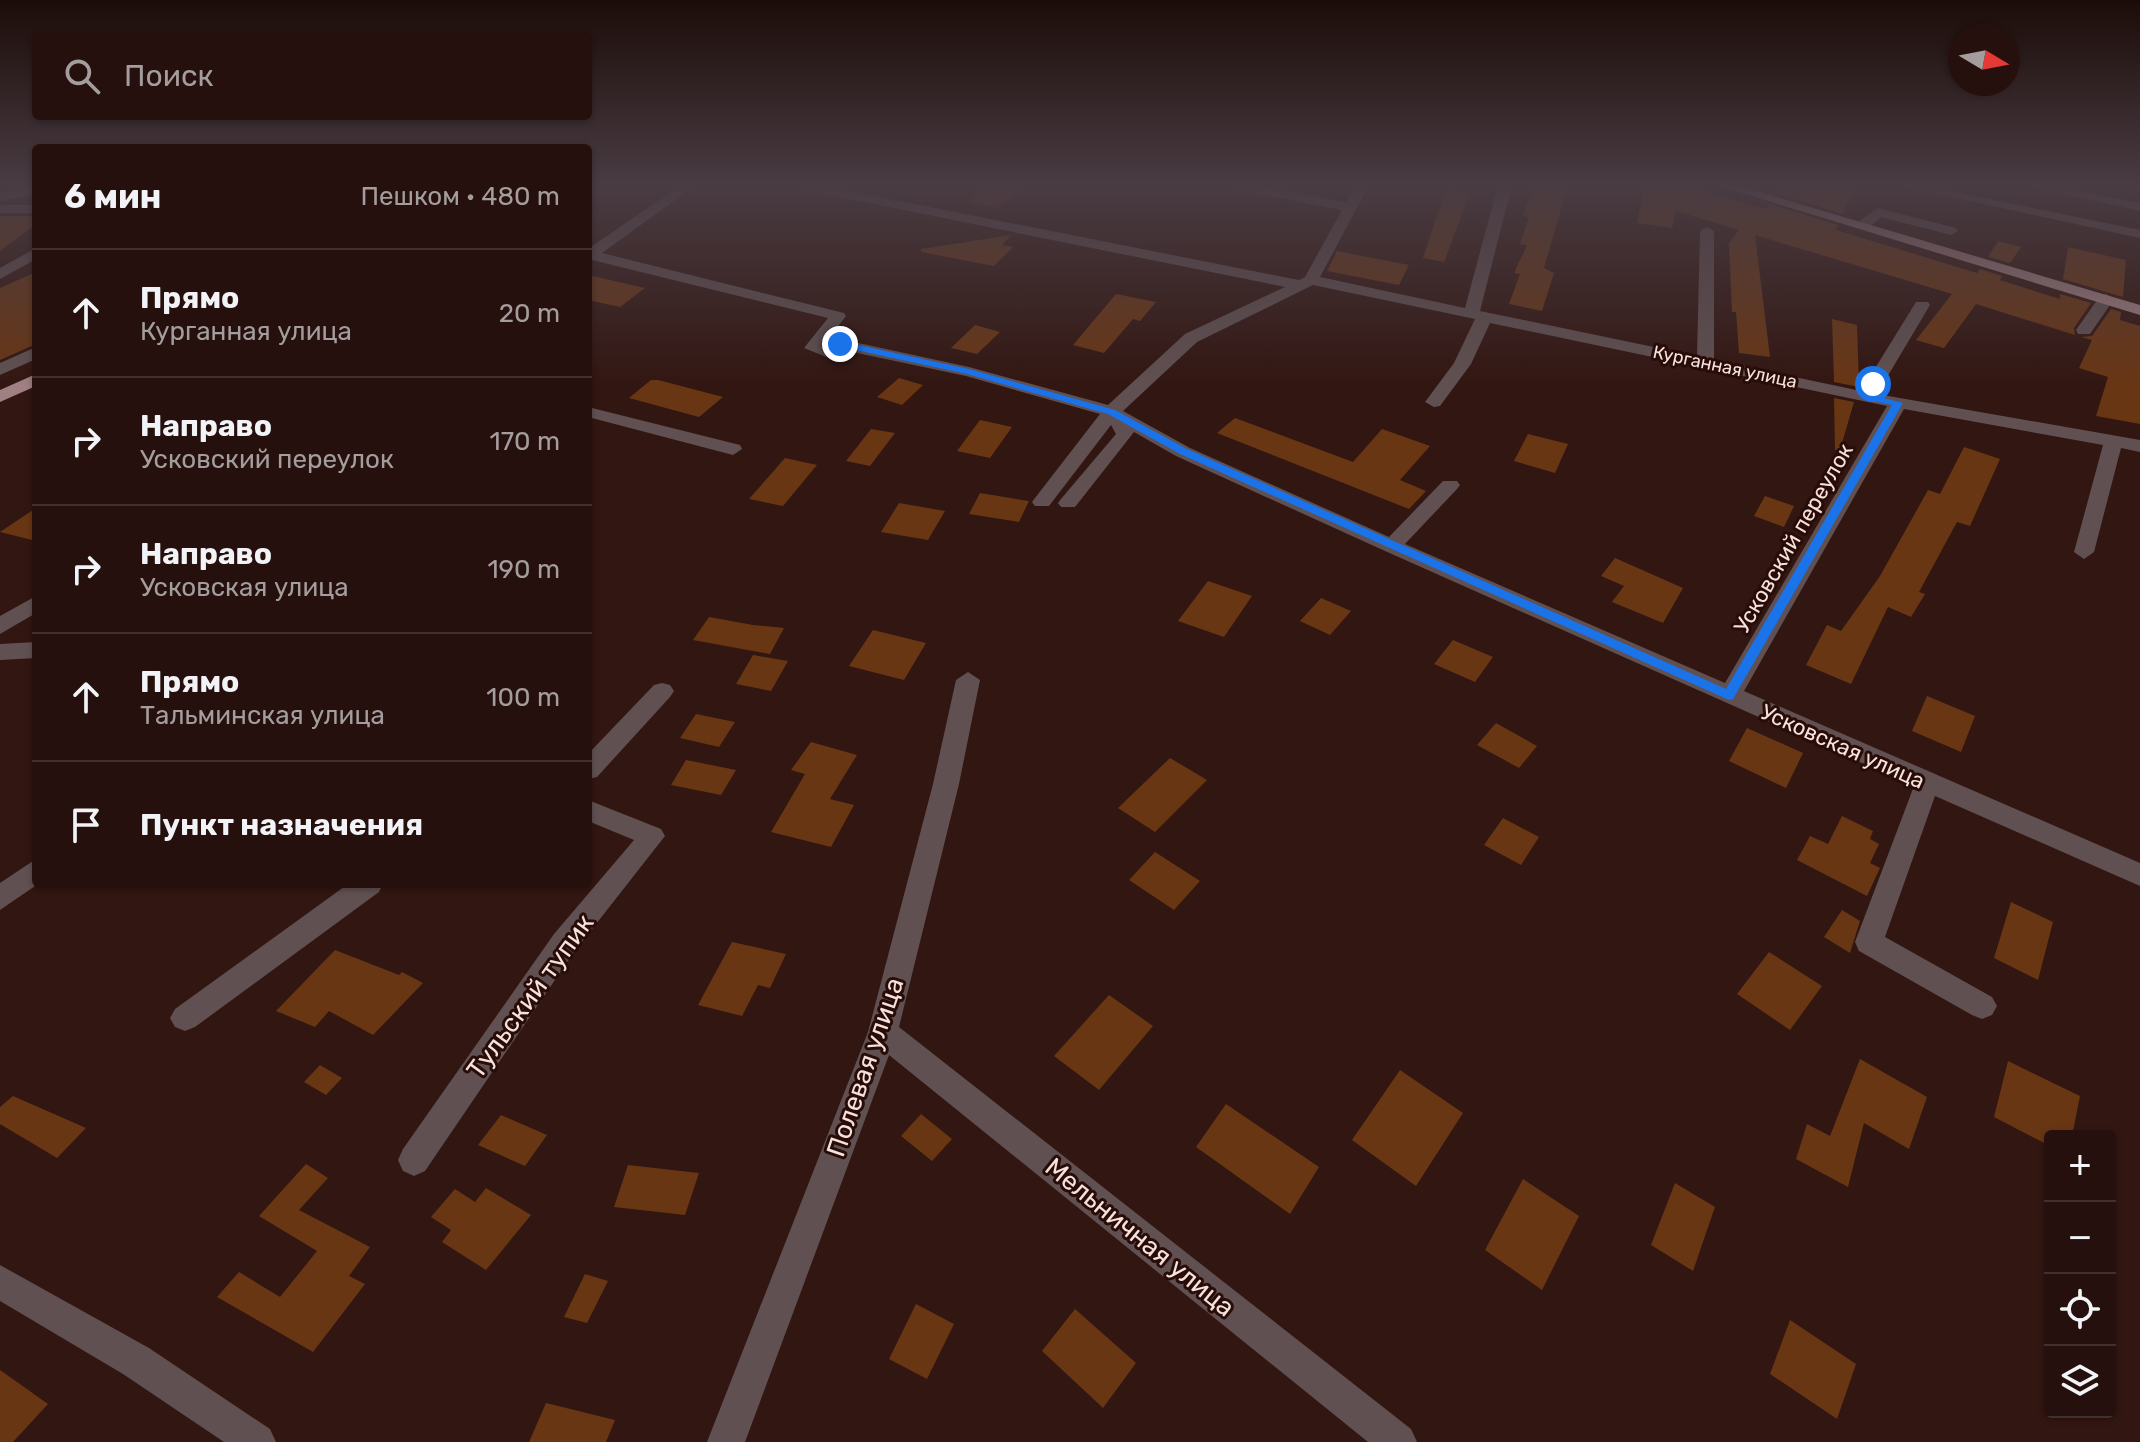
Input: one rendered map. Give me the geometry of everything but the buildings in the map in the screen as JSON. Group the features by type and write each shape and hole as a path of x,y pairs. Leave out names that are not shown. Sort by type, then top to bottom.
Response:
{"main road":[{"path":"1953,252 2140,310"},
{"path":"0,397 32,381"}],"street":[{"name":"Курганная улица","path":"1151,252 1866,397 2140,446"},
{"path":"1042,502 1111,412 1191,338 1306,282 1324,252"},
{"path":"1434,402 1462,364 1477,316 1491,252"},
{"path":"1705,363 1707,252"},
{"path":"0,274 32,255"},
{"name":"Усковская улица","path":"592,255 838,316 812,348 829,353 840,344 869,350 969,372 1111,412 1183,452 1927,784 2140,875"},
{"path":"2084,330 2106,299"},
{"path":"1866,397 1922,305"},
{"path":"0,370 32,354"},
{"name":"Усковский переулок","path":"1729,696 1898,403"},
{"path":"1068,503 1126,434 1111,412"},
{"path":"592,413 733,449"},
{"path":"2084,552 2113,441"},
{"path":"1392,546 1450,485"},
{"path":"0,626 32,606"},
{"path":"0,652 32,650"},
{"name":"Полевая улица","path":"726,1442 883,1032 946,784 968,680"},
{"path":"592,766 662,691"},
{"path":"1927,784 1869,942 1982,1006"},
{"name":"Тульский тупик","path":"414,1160 564,943 652,836 592,812"},
{"path":"0,899 32,873"},
{"path":"185,1018 364,888"},
{"name":"Мельничная улица","path":"883,1032 1398,1442"},
{"path":"0,1282 136,1361 257,1442"}],"route":[{"path":"840,344 969,372 1044,396 1111,412 1183,452 1729,696 1898,403 1866,397 1873,384"}]}
